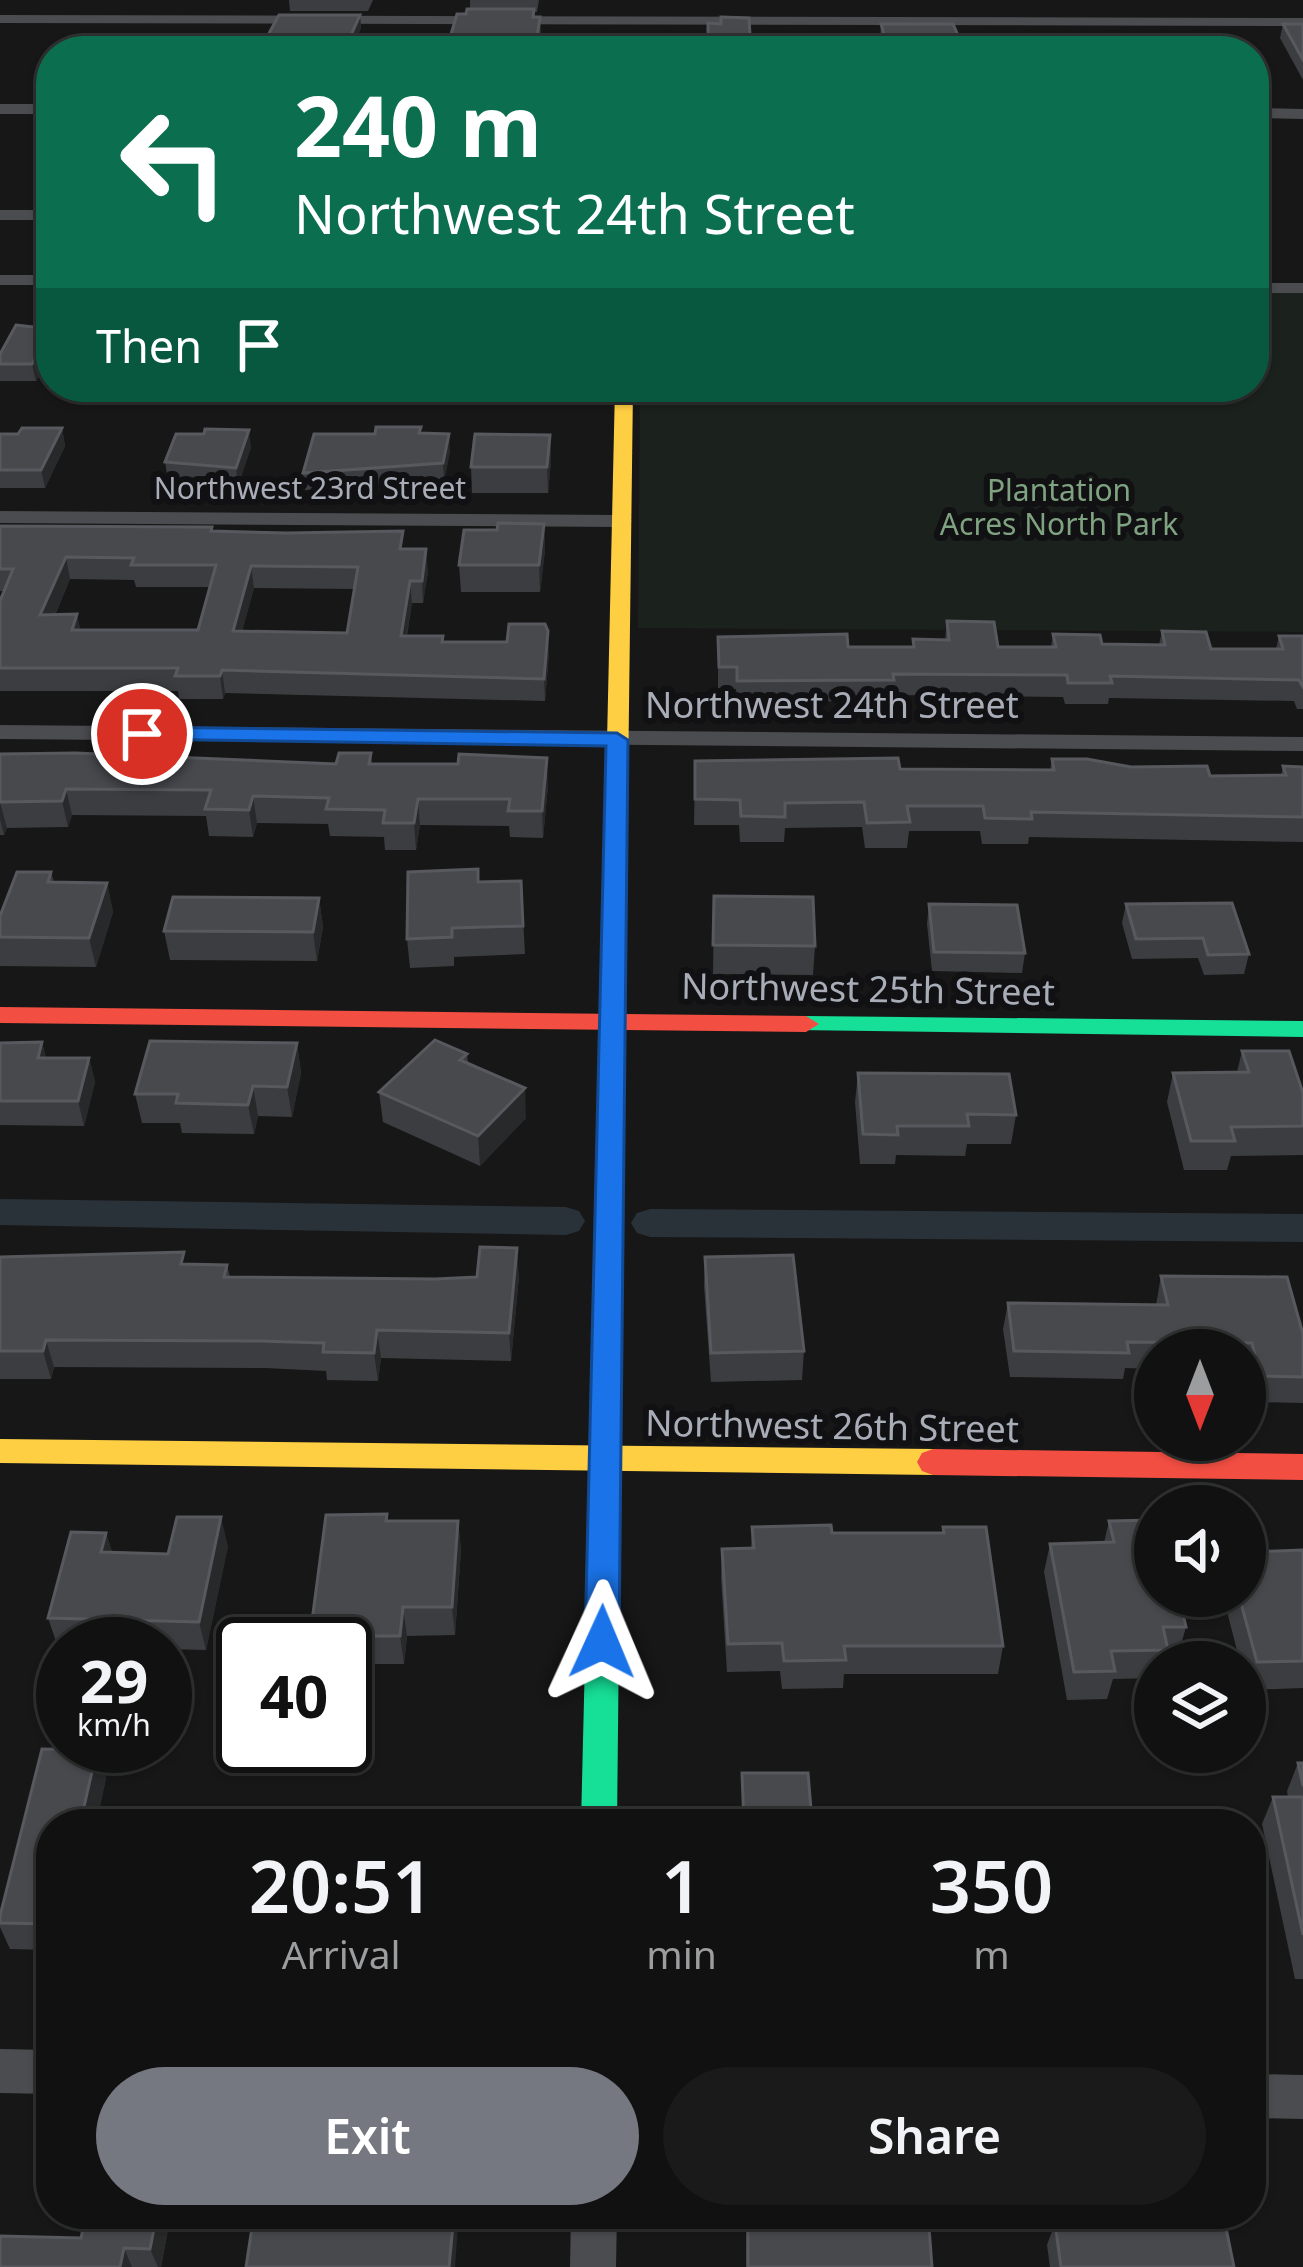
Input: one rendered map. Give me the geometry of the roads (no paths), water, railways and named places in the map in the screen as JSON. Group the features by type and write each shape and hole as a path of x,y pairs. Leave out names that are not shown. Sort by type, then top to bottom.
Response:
{"street":[{"path":"628,28 629,0"},
{"path":"0,20 628,28 1303,22"},
{"path":"0,109 36,110"},
{"path":"1269,113 1303,114"},
{"path":"0,214 36,215"},
{"path":"0,280 36,280"},
{"path":"1269,288 1303,288"},
{"path":"599,1809 624,402"},
{"name":"Northwest 23rd Street","path":"0,517 620,521"},
{"name":"Northwest 24th Street","path":"0,732 1303,743"},
{"name":"Northwest 25th Street","path":"0,1015 1303,1029"},
{"name":"Northwest 26th Street","path":"0,1451 1303,1467"},
{"path":"0,2071 36,2072"},
{"path":"1266,2096 1303,2097"},
{"path":"593,2267 594,2229"}],"waterway":[{"path":"0,1212 566,1221"},
{"path":"650,1223 1303,1228"}],"park label":[{"name":"Plantation Acres North Park","path":"1059,508"}]}
